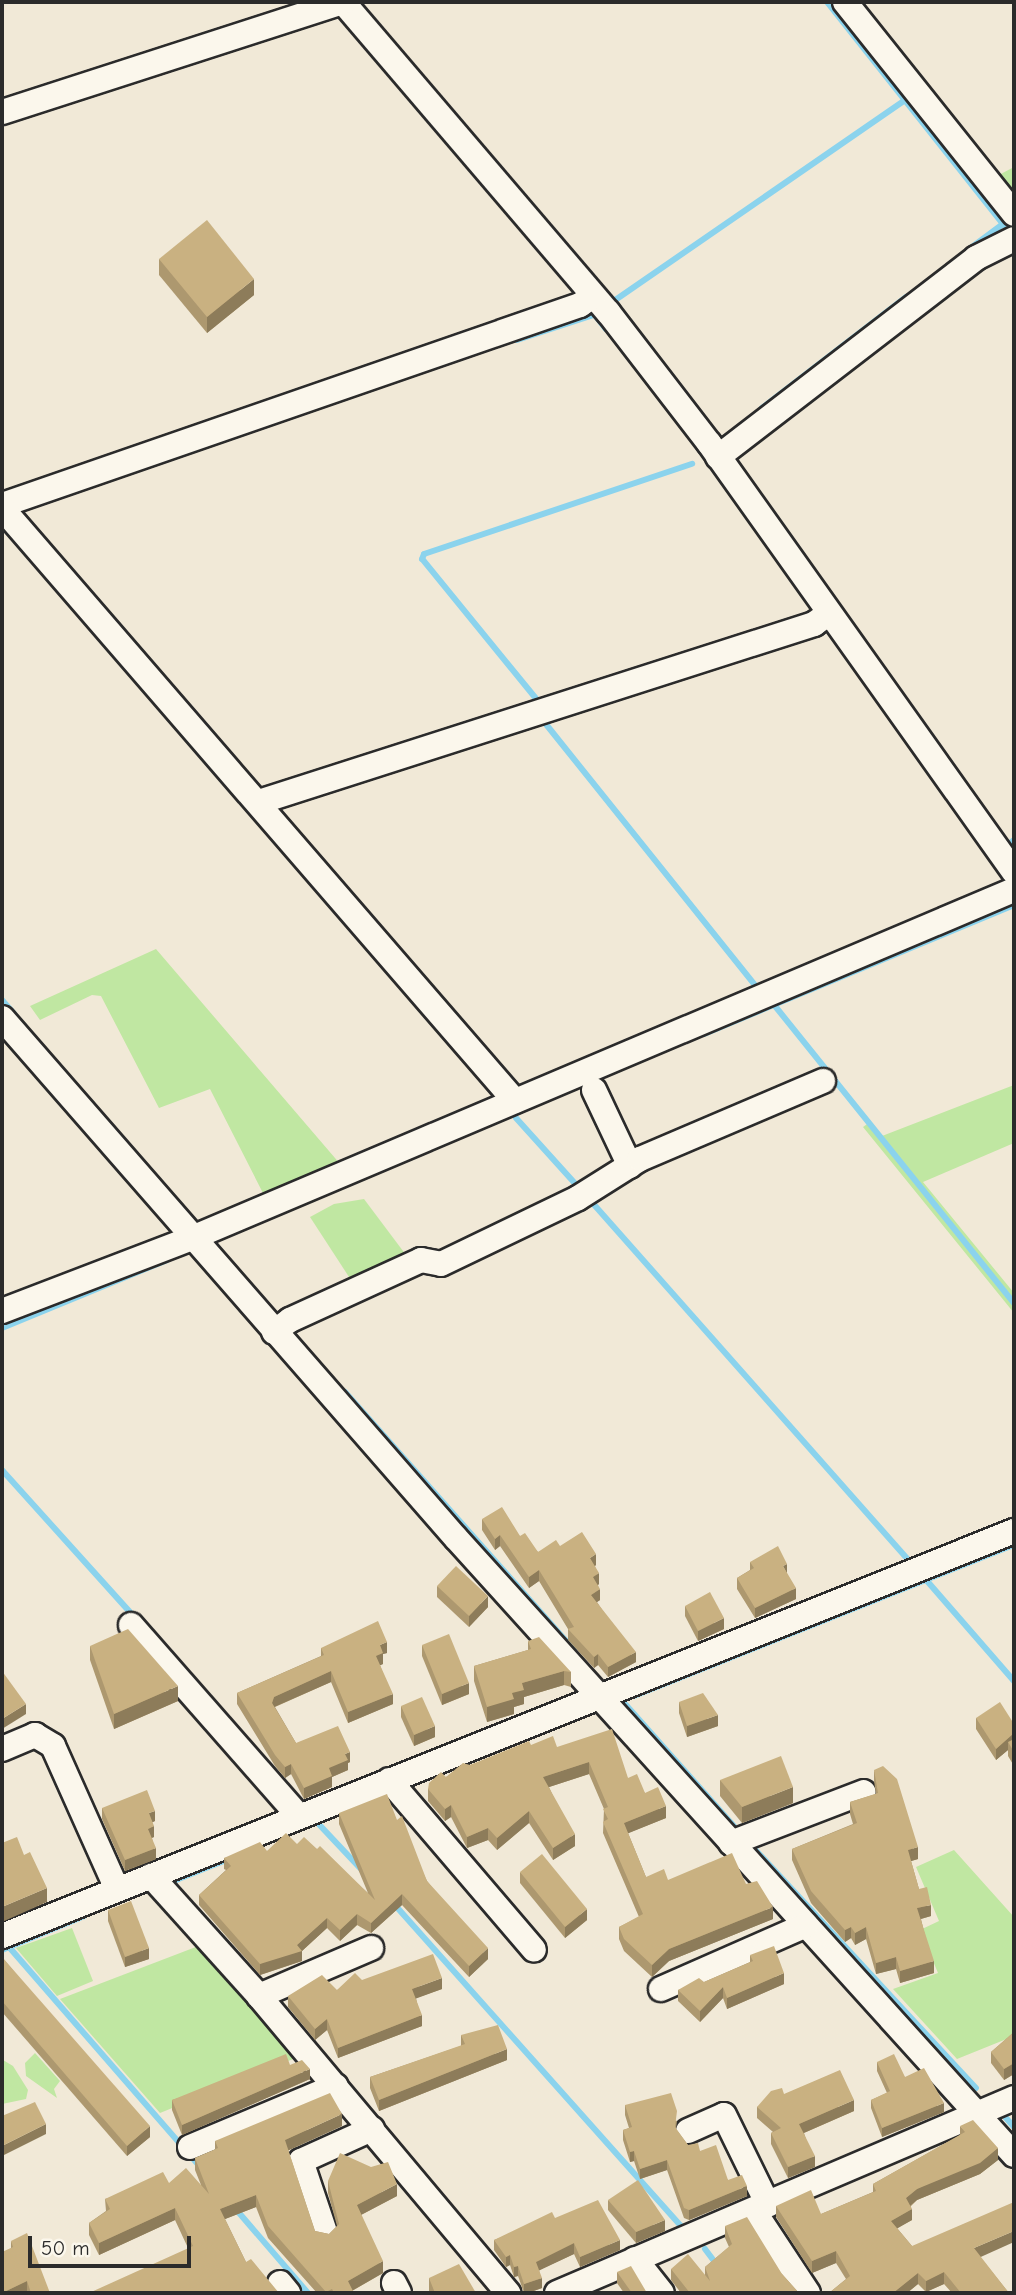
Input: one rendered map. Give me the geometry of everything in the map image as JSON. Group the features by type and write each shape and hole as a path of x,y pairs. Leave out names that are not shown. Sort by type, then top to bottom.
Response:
{"street":[{"path":"845,2 1014,214"},
{"path":"2,112 347,6 714,450 822,619 1008,856"},
{"path":"714,450 976,258 1011,242"},
{"path":"515,1101 259,802 4,511 594,303"},
{"path":"259,802 822,619"},
{"path":"2,1311 192,1238 1014,891"},
{"path":"2,1018 192,1238 282,1326 599,1696 740,1839 806,1925 1014,2155"},
{"path":"282,1326 421,1260 441,1264 584,1195 630,1166 823,1081"},
{"path":"594,1090 630,1166"},
{"path":"2,1936 117,1889 157,1882 305,1814 393,1787 599,1696 1014,1531"},
{"path":"131,1625 305,1814"},
{"path":"2,1749 35,1735 53,1746 117,1889"},
{"path":"393,1787 534,1950"},
{"path":"740,1839 864,1792"},
{"path":"157,1882 336,2086 508,2293"},
{"path":"661,1989 806,1925"},
{"path":"259,1996 371,1948"},
{"path":"190,2147 336,2086"},
{"path":"557,2293 1014,2098"},
{"path":"688,2131 724,2115 761,2208 808,2293"},
{"path":"325,2232 301,2161 372,2129"},
{"path":"635,2259 662,2293"}],"green space":[{"path":"1014,167 1014,198 997,176"},
{"path":"156,949 341,1165 265,1197 210,1089 159,1108 101,996 92,995 40,1020 30,1006"},
{"path":"1014,1085 1014,1143 923,1182 1014,1293 1014,1313 863,1127 870,1122 882,1136"},
{"path":"364,1199 406,1255 351,1280 310,1217 334,1204"},
{"path":"954,1850 1014,1917 1014,2036 957,2059 893,1989 938,1973 920,1930 939,1921 916,1867"},
{"path":"72,1928 93,1981 57,1996 16,1948"},
{"path":"201,1945 298,2057 160,2113 60,1999"},
{"path":"35,2053 60,2081 54,2089 57,2098 26,2076 25,2063"},
{"path":"3,2060 13,2066 28,2090 26,2099 2,2104"}],"building":[{"path":"207,220 254,279 207,317 159,259"},
{"path":"502,1507 520,1536 525,1533 538,1552 556,1540 560,1546 582,1532 596,1554 590,1558 599,1573 593,1577 600,1589 591,1595 636,1652 608,1667 598,1654 594,1657 568,1629 574,1627 539,1570 529,1577 500,1535 495,1539 482,1519"},
{"path":"778,1546 787,1564 783,1566 796,1588 755,1608 737,1578 754,1568 750,1562"},
{"path":"456,1566 488,1596 469,1616 437,1586"},
{"path":"710,1592 724,1618 698,1631 685,1606"},
{"path":"378,1621 387,1642 380,1645 383,1653 376,1656 393,1694 348,1712 331,1671 274,1697 272,1703 296,1743 338,1726 350,1752 345,1754 348,1760 329,1768 332,1776 304,1788 291,1764 285,1767 275,1755 237,1693 324,1655 321,1648"},
{"path":"128,1629 178,1686 114,1714 90,1646"},
{"path":"449,1634 469,1683 442,1694 422,1645"},
{"path":"539,1637 571,1672 564,1671 522,1683 524,1690 512,1693 514,1699 487,1707 474,1666 531,1649 528,1641"},
{"path":"2,1671 26,1704 2,1719"},
{"path":"703,1693 718,1715 687,1726 679,1702"},
{"path":"422,1697 435,1726 414,1735 401,1706"},
{"path":"1000,1702 1014,1724 1014,1733 996,1749 976,1718"},
{"path":"612,1729 628,1778 637,1774 645,1793 658,1787 666,1806 624,1823 646,1877 664,1869 668,1880 732,1853 746,1884 757,1881 773,1907 669,1949 652,1965 624,1939 619,1927 643,1914 603,1822 608,1819 603,1809 608,1807 589,1762 543,1777 575,1834 553,1848 529,1811 497,1838 488,1828 467,1837 451,1805 445,1809 428,1789 429,1783 441,1772 446,1777 463,1763 470,1765 529,1741 531,1745 553,1736 557,1747"},
{"path":"1014,1739 1014,1752 1008,1742"},
{"path":"781,1756 793,1787 742,1807 720,1780"},
{"path":"883,1766 897,1779 918,1847 908,1850 919,1889 927,1887 931,1905 917,1908 934,1961 900,1971 896,1957 876,1963 866,1927 855,1933 851,1927 845,1930 811,1891 792,1849 857,1823 850,1802 878,1793 874,1770"},
{"path":"147,1790 155,1811 149,1813 154,1826 148,1829 156,1848 125,1860 102,1808"},
{"path":"387,1794 397,1820 402,1816 427,1881 488,1948 469,1966 402,1894 371,1923 357,1914 340,1930 327,1918 297,1945 302,1951 260,1964 199,1895 231,1866 224,1858 260,1842 267,1851 286,1833 297,1844 304,1837 317,1849 320,1846 375,1900 339,1813"},
{"path":"17,1837 24,1855 30,1852 47,1888 2,1907 2,1843"},
{"path":"542,1854 587,1909 565,1927 520,1872"},
{"path":"131,1901 149,1948 125,1957 108,1910"},
{"path":"774,1946 784,1973 727,1998 723,1987 700,2011 678,1990 699,1978 704,1982 753,1961 750,1955"},
{"path":"433,1954 442,1978 412,1989 422,2015 338,2048 327,2019 315,2029 288,1996 322,1975 337,1990 355,1973 362,1980"},
{"path":"2,1957 150,2126 127,2146 2,2001"},
{"path":"498,2025 507,2049 379,2100 370,2077 465,2044 461,2035"},
{"path":"1014,2032 1014,2063 1004,2069 991,2052"},
{"path":"286,2054 290,2065 302,2060 310,2069 182,2125 172,2100"},
{"path":"894,2054 905,2077 924,2068 944,2103 882,2128 871,2100 890,2091 877,2062"},
{"path":"840,2070 854,2100 799,2124 815,2156 788,2167 771,2133 781,2128 757,2107 771,2091 782,2088 784,2094"},
{"path":"330,2093 342,2114 285,2140 315,2231 329,2234 339,2224 328,2181 340,2153 371,2167 388,2162 397,2184 357,2205 383,2261 348,2281 354,2293 334,2293 332,2289 326,2292 268,2226 256,2195 220,2209 246,2262 251,2259 279,2293 89,2293 193,2246 175,2208 99,2243 89,2223 110,2209 105,2199 163,2172 169,2183 186,2168 209,2194 195,2158 218,2148 215,2141"},
{"path":"671,2093 677,2111 675,2127 688,2145 698,2143 700,2151 716,2145 728,2180 742,2175 747,2186 689,2210 684,2208 667,2160 640,2169 634,2151 630,2152 623,2130 632,2127 625,2105"},
{"path":"35,2102 46,2124 2,2146 2,2116"},
{"path":"973,2120 998,2148 980,2163 917,2189 906,2198 912,2209 891,2221 912,2246 1014,2202 1014,2231 974,2248 1009,2293 961,2293 944,2272 926,2281 918,2273 893,2293 829,2293 850,2276 836,2251 812,2261 776,2206 811,2190 821,2214 876,2191 873,2184 965,2132 960,2126"},
{"path":"638,2180 665,2220 636,2232 608,2200"},
{"path":"598,2200 620,2240 580,2257 574,2243 536,2262 542,2278 524,2284 518,2266 514,2267 510,2255 506,2257 494,2240 552,2212 555,2218"},
{"path":"747,2217 782,2274 799,2293 690,2293 671,2269 688,2254 710,2281 705,2267 732,2244 725,2226"},
{"path":"27,2233 50,2293 31,2293 27,2281 2,2293 2,2252 13,2247 11,2241"},
{"path":"459,2264 476,2293 435,2293 429,2278"},
{"path":"631,2266 647,2293 632,2293 617,2272"}],"waterway":[{"path":"827,2 1004,225"},
{"path":"608,305 905,100"},
{"path":"968,250 1003,224"},
{"path":"762,408 906,297"},
{"path":"591,310 606,329"},
{"path":"517,340 596,314"},
{"path":"538,701 422,559 424,554 692,464"},
{"path":"541,718 759,990"},
{"path":"1004,848 1014,840"},
{"path":"704,1034 1014,905"},
{"path":"2,1000 14,1014"},
{"path":"775,1006 1014,1303"},
{"path":"516,1118 580,1189"},
{"path":"589,1199 914,1566"},
{"path":"2,1328 167,1260"},
{"path":"345,1392 574,1650"},
{"path":"2,1470 136,1619"},
{"path":"634,1696 1014,1545"},
{"path":"921,1574 1014,1681"},
{"path":"626,1705 739,1832"},
{"path":"313,1818 360,1868"},
{"path":"749,1843 976,2088"},
{"path":"166,1884 231,1858"},
{"path":"394,1904 684,2229"},
{"path":"2,1950 84,1916"},
{"path":"9,1947 200,2167"},
{"path":"1006,2118 1014,2127"},
{"path":"234,2207 308,2293"},
{"path":"705,2249 717,2265"}]}
